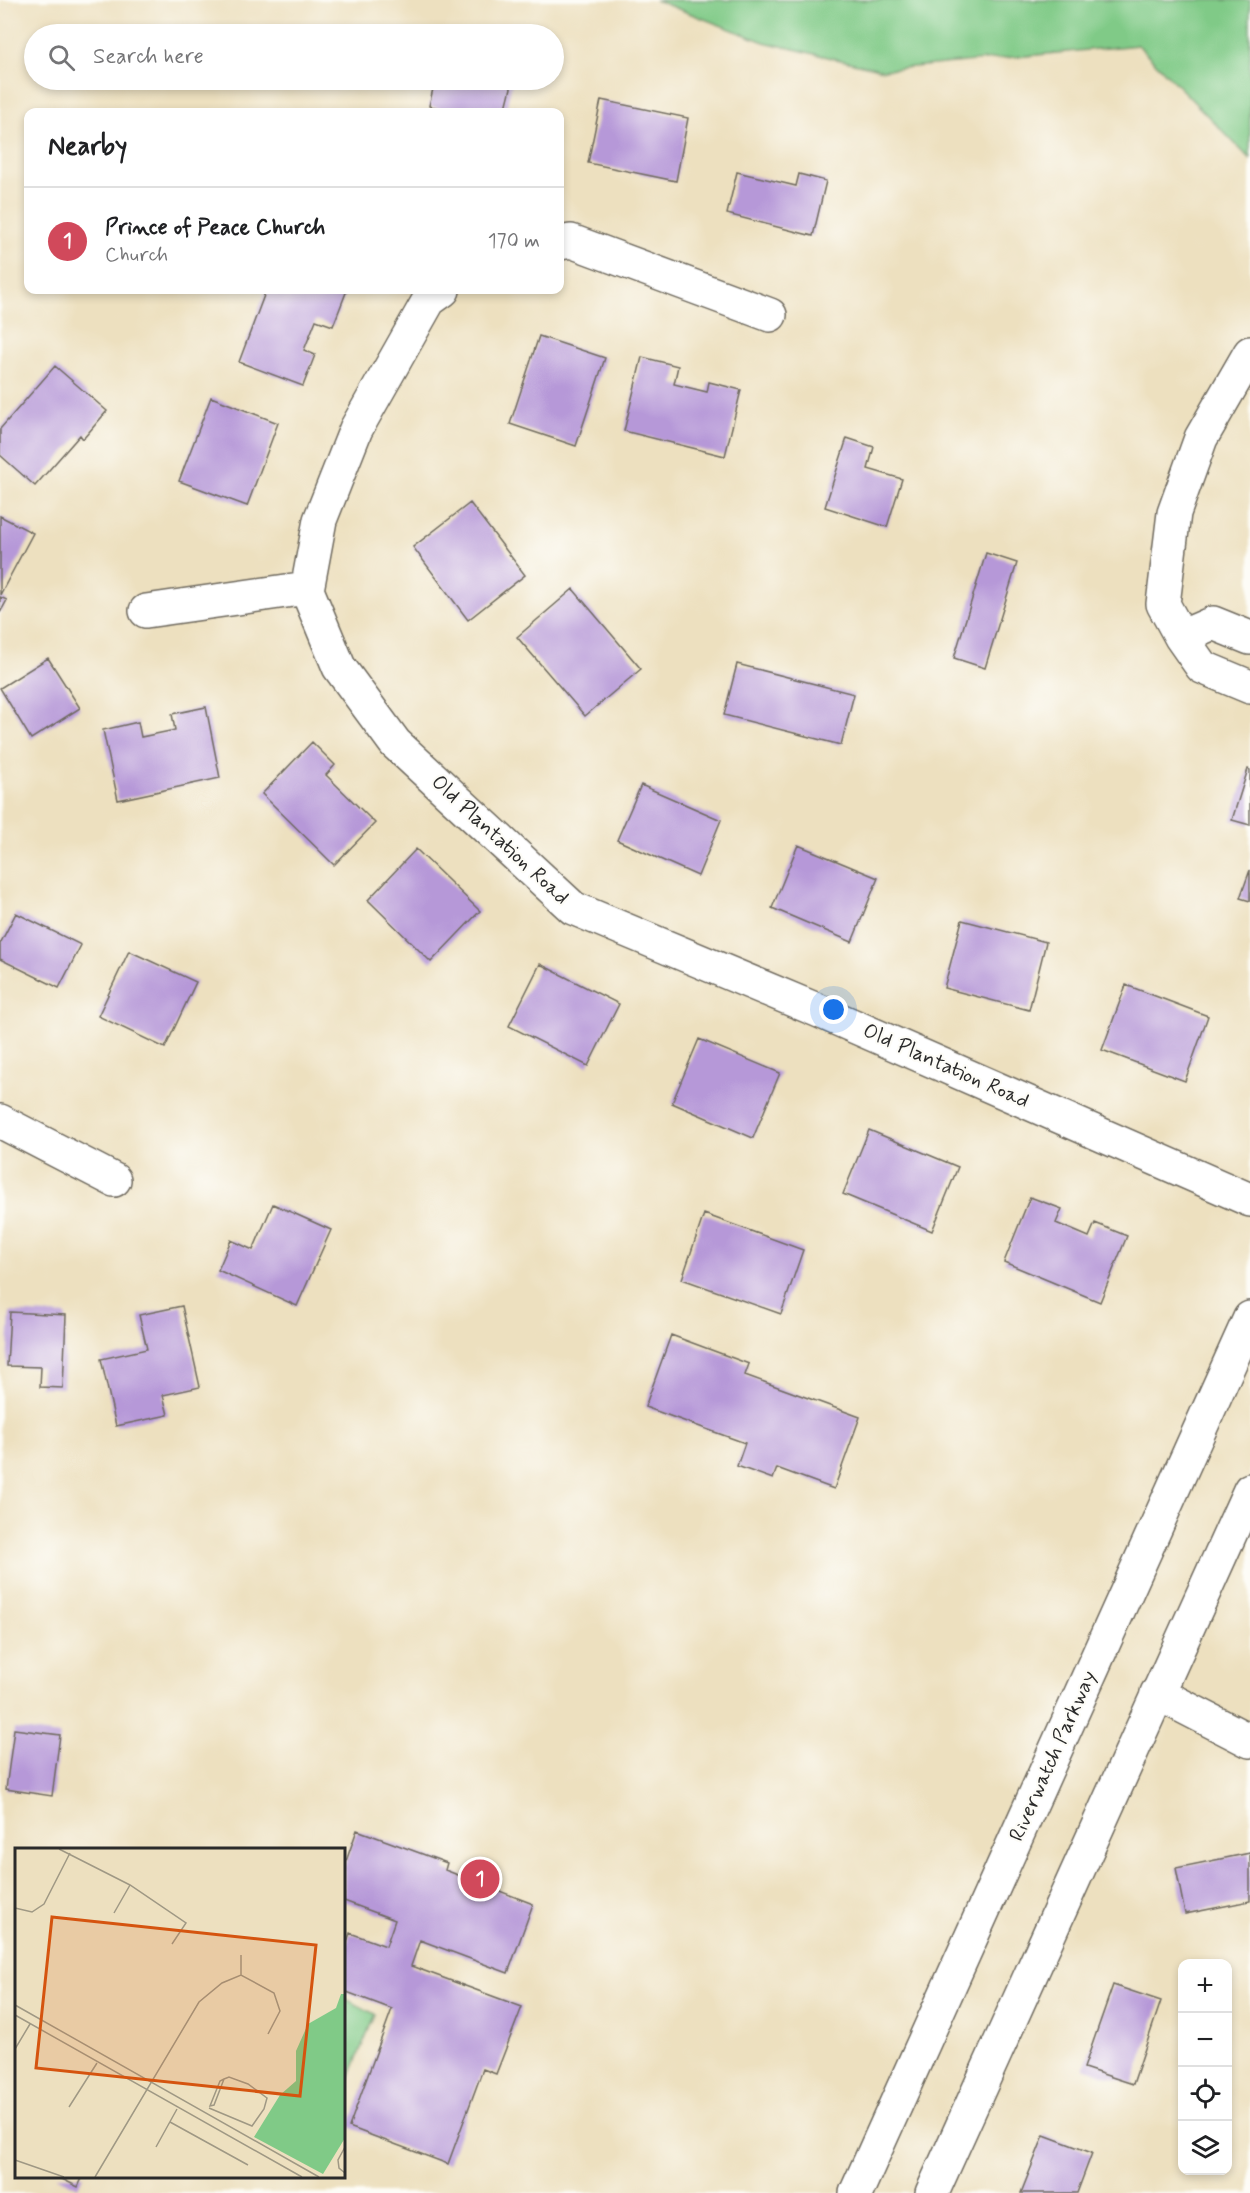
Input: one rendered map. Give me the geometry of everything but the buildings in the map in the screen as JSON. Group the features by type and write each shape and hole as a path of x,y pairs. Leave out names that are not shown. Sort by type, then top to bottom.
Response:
{"street":[{"path":"564,242 571,241 770,315"},
{"path":"146,611 307,588 320,520 356,429 429,300 437,294"},
{"path":"1250,353 1201,438 1174,513 1163,604 1181,637 1202,667 1250,687"},
{"name":"Old Plantation Road","path":"307,588 339,667 395,743 573,908 817,1010 1250,1200"},
{"path":"1181,637 1213,623 1250,638"},
{"path":"0,1121 114,1180"},
{"name":"Riverwatch Parkway","path":"856,2193 1250,1318"},
{"path":"932,2193 1250,1490"},
{"path":"1157,1693 1250,1741"}],"green space":[{"path":"655,0 1250,0 1250,159 1138,45 883,70 764,42"},
{"path":"345,1999 375,2014 345,2088"}],"place":[{"name":"Prince of Peace Church","path":"480,1879"}]}
